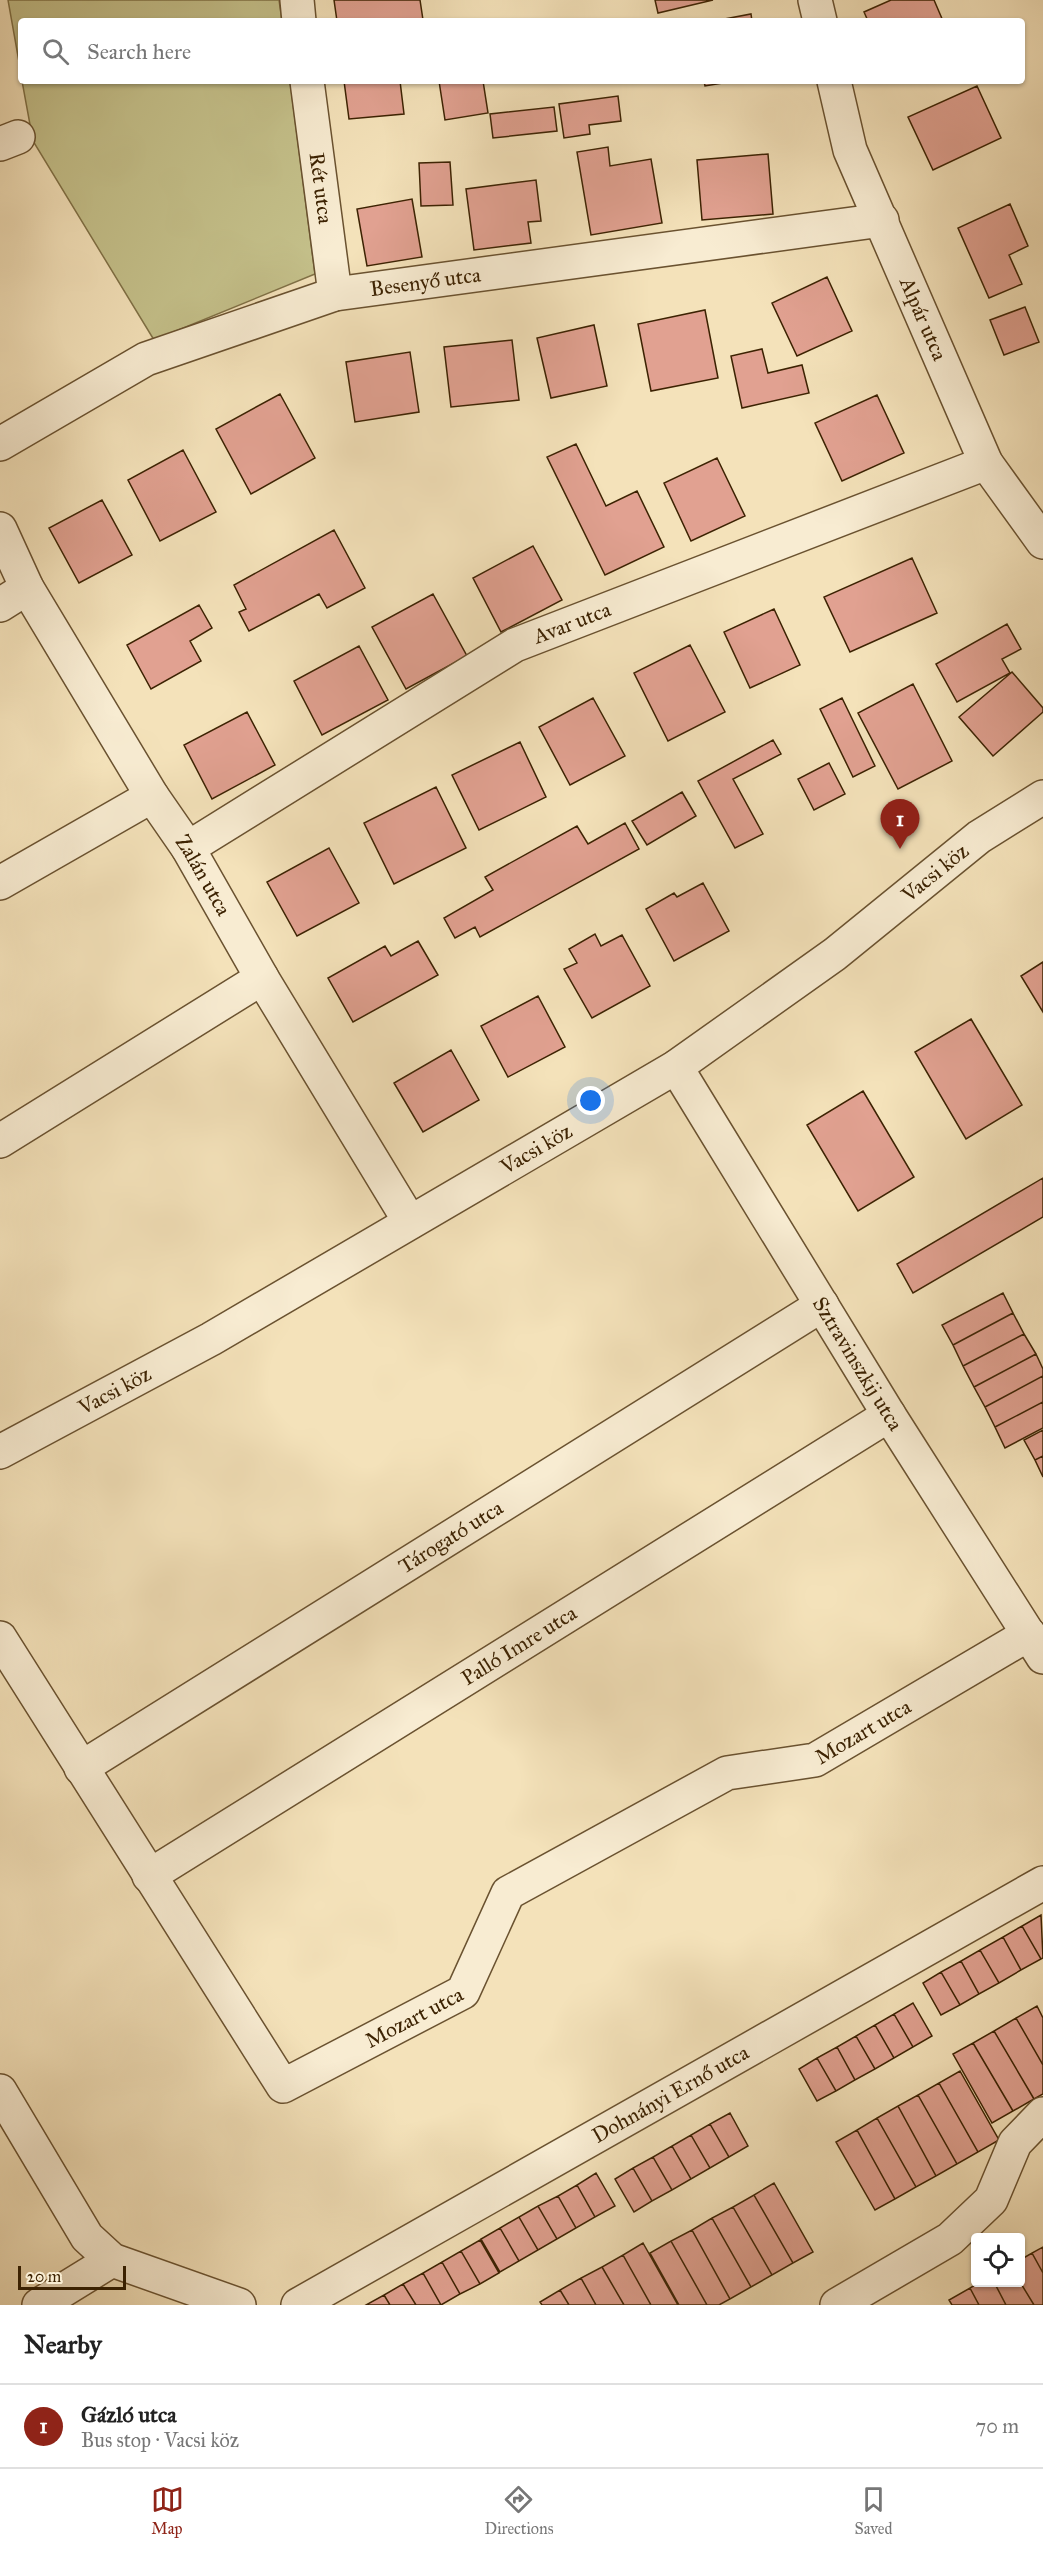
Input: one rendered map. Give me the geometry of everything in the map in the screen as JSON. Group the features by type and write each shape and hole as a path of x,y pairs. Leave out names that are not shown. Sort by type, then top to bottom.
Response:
{"street":[{"path":"297,0 299,18"},
{"path":"815,0 819,18"},
{"name":"Rét utca","path":"307,84 335,294"},
{"name":"Alpár utca","path":"835,84 850,150 986,463 1043,542"},
{"name":"Besenyő utca","path":"0,444 146,359 335,294 882,220"},
{"name":"Avar utca","path":"188,848 515,645 986,463"},
{"name":"Zalán utca","path":"0,529 14,597 188,848 262,978 410,1222"},
{"path":"0,884 152,796"},
{"name":"Vacsi köz","path":"0,1452 211,1339 676,1067 835,954 979,837 1043,797"},
{"path":"0,1141 262,978"},
{"name":"Sztravinszkij utca","path":"676,1067 889,1415 1036,1645"},
{"name":"Tárogató utca","path":"81,1768 822,1305"},
{"name":"Palló Imre utca","path":"149,1876 889,1415"},
{"name":"Mozart utca","path":"0,1638 283,2086 463,1992 508,1893 727,1773 815,1760 1036,1645"},
{"name":"Dohnányi Ernő utca","path":"298,2305 1043,1883"},
{"path":"0,2091 87,2237 112,2260 238,2305"},
{"path":"837,2305 950,2239 991,2200 1015,2143 1043,2114"},
{"path":"39,2305 112,2260"}],"shaded area":[{"path":"8,0 279,0 282,18 18,18 18,56"},
{"path":"23,84 290,84 315,274 154,340 33,141"}],"building":[{"path":"334,0 420,0 423,18 337,18"},
{"path":"655,0 713,0 658,13"},
{"path":"891,0 934,0 942,18 867,18 864,12"},
{"path":"751,14 752,18 730,18"},
{"path":"344,84 400,84 404,114 349,119"},
{"path":"439,84 483,84 488,113 445,120"},
{"path":"977,86 1001,138 933,170 908,117"},
{"path":"618,96 621,121 589,125 590,134 564,138 559,104"},
{"path":"554,107 557,131 493,138 490,114"},
{"path":"608,147 610,166 651,159 662,223 591,235 577,152"},
{"path":"768,154 773,214 702,220 697,160"},
{"path":"450,162 453,205 421,206 419,163"},
{"path":"536,180 541,221 528,222 531,243 474,250 466,189"},
{"path":"412,199 422,257 367,266 357,209"},
{"path":"1010,204 1028,246 1009,255 1022,284 989,298 958,228"},
{"path":"827,277 852,331 797,356 772,303"},
{"path":"1025,307 1039,342 1004,355 990,320"},
{"path":"705,310 718,378 651,391 638,324"},
{"path":"594,325 607,386 551,398 537,338"},
{"path":"512,340 519,400 451,407 444,347"},
{"path":"762,349 768,373 802,365 809,393 742,408 731,356"},
{"path":"410,352 419,412 355,422 346,362"},
{"path":"280,394 315,458 251,494 216,429"},
{"path":"877,395 904,453 842,481 815,423"},
{"path":"576,444 606,506 637,491 664,547 605,575 547,457"},
{"path":"183,450 216,512 160,541 128,480"},
{"path":"717,458 745,516 691,541 664,483"},
{"path":"102,500 132,555 79,583 49,528"},
{"path":"334,530 365,588 327,608 319,594 249,631 239,612 246,609 234,585"},
{"path":"533,546 562,600 501,632 473,578"},
{"path":"912,558 937,613 850,652 824,597"},
{"path":"433,594 467,656 406,689 372,627"},
{"path":"199,605 212,628 190,641 201,661 151,689 127,645"},
{"path":"774,609 800,665 750,688 724,632"},
{"path":"1007,624 1021,649 1002,659 1010,673 957,702 936,664"},
{"path":"690,645 725,712 668,741 634,673"},
{"path":"359,646 388,700 322,735 294,681"},
{"path":"1012,672 1043,708 1043,712 993,756 959,717"},
{"path":"913,684 952,761 898,789 858,713"},
{"path":"593,698 625,756 570,785 539,727"},
{"path":"842,698 875,766 853,777 820,709"},
{"path":"247,712 275,765 212,799 184,745"},
{"path":"773,740 781,754 733,779 763,834 735,848 698,781"},
{"path":"520,742 546,797 479,830 452,775"},
{"path":"829,763 845,794 814,810 798,779"},
{"path":"436,787 466,848 394,884 364,823"},
{"path":"682,792 696,816 647,845 632,821"},
{"path":"625,823 639,849 480,937 475,927 455,938 444,918 493,890 485,877 577,826 588,844"},
{"path":"329,848 359,903 297,936 267,882"},
{"path":"703,883 729,931 674,961 646,909 674,893 677,897"},
{"path":"595,934 601,946 622,935 650,986 592,1018 564,969 577,963 569,949"},
{"path":"418,941 438,975 353,1022 328,978 385,946 391,956"},
{"path":"1043,962 1043,1012 1021,976"},
{"path":"538,996 565,1047 508,1077 481,1026"},
{"path":"971,1019 1022,1105 966,1139 915,1052"},
{"path":"451,1050 479,1100 423,1132 394,1083"},
{"path":"863,1091 914,1177 858,1211 807,1125"},
{"path":"1043,1178 1043,1217 913,1293 897,1264"},
{"path":"1003,1293 1013,1313 953,1345 942,1325"},
{"path":"1013,1313 1024,1334 963,1366 953,1345"},
{"path":"1024,1334 1036,1354 974,1387 963,1366"},
{"path":"1036,1354 1043,1369 1043,1376 985,1407 974,1387"},
{"path":"1043,1376 1043,1402 995,1427 985,1407"},
{"path":"1043,1402 1043,1428 1005,1448 995,1427"},
{"path":"1043,1430 1043,1456 1035,1460 1024,1440"},
{"path":"1043,1456 1043,1477 1035,1460"},
{"path":"1041,1915 1043,1958 1041,1959 1022,1926"},
{"path":"1022,1926 1041,1959 1021,1970 1003,1937"},
{"path":"1003,1937 1021,1970 999,1983 980,1950"},
{"path":"980,1950 999,1983 979,1994 961,1961"},
{"path":"961,1961 979,1994 960,2005 941,1972"},
{"path":"941,1972 960,2005 941,2015 923,1983"},
{"path":"913,2003 932,2036 913,2047 894,2014"},
{"path":"1037,2006 1043,2018 1043,2065 1016,2018"},
{"path":"894,2014 913,2047 894,2058 875,2025"},
{"path":"1016,2018 1043,2065 1043,2094 1034,2099 994,2031"},
{"path":"875,2025 894,2058 875,2069 856,2036"},
{"path":"994,2031 1034,2099 1013,2111 973,2043"},
{"path":"856,2036 875,2069 855,2080 837,2047"},
{"path":"973,2043 1013,2111 992,2123 953,2054"},
{"path":"837,2047 855,2080 836,2091 817,2058"},
{"path":"817,2058 836,2091 817,2101 799,2069"},
{"path":"960,2071 999,2140 978,2152 939,2083"},
{"path":"939,2083 978,2152 957,2164 918,2095"},
{"path":"918,2095 957,2164 936,2176 898,2106"},
{"path":"898,2106 936,2176 916,2187 877,2118"},
{"path":"730,2113 748,2146 729,2157 710,2124"},
{"path":"877,2118 916,2187 895,2199 857,2130"},
{"path":"710,2124 729,2157 710,2168 691,2135"},
{"path":"857,2130 895,2199 875,2210 836,2142"},
{"path":"691,2135 710,2168 691,2179 672,2146"},
{"path":"672,2146 691,2179 672,2190 653,2157"},
{"path":"653,2157 672,2190 652,2201 633,2168"},
{"path":"633,2168 652,2201 634,2212 615,2179"},
{"path":"596,2173 615,2206 595,2217 577,2185"},
{"path":"774,2183 813,2252 793,2263 754,2195"},
{"path":"577,2185 595,2217 576,2228 558,2196"},
{"path":"754,2195 793,2263 772,2275 733,2207"},
{"path":"558,2196 576,2228 557,2239 538,2206"},
{"path":"538,2206 557,2239 538,2250 519,2217"},
{"path":"733,2207 772,2275 751,2287 712,2218"},
{"path":"519,2217 538,2250 519,2261 500,2228"},
{"path":"712,2218 751,2287 730,2299 692,2230"},
{"path":"500,2228 519,2261 500,2272 481,2239"},
{"path":"692,2230 730,2299 719,2305 707,2305 671,2241"},
{"path":"480,2240 499,2273 480,2284 461,2251"},
{"path":"671,2241 707,2305 679,2305 650,2253"},
{"path":"643,2243 678,2305 651,2305 623,2255"},
{"path":"1043,2247 1043,2273 1032,2253"},
{"path":"461,2251 480,2284 460,2294 442,2262"},
{"path":"1032,2253 1043,2273 1043,2305 1034,2305 1023,2287 1025,2287 1025,2257"},
{"path":"623,2255 651,2305 624,2305 602,2267"},
{"path":"442,2262 460,2294 441,2305 423,2273"},
{"path":"602,2267 624,2305 596,2305 581,2278"},
{"path":"423,2273 441,2305 416,2305 403,2284"},
{"path":"581,2278 596,2305 569,2305 560,2290"},
{"path":"403,2284 416,2305 390,2305 384,2295"},
{"path":"997,2287 1006,2305 979,2305 970,2288"},
{"path":"997,2287 1023,2287 1034,2305 1006,2305"},
{"path":"970,2288 979,2305 952,2305 949,2300"},
{"path":"560,2290 569,2305 542,2305 540,2302"},
{"path":"384,2295 390,2305 366,2305"}],"place":[{"name":"Gázló utca","path":"900,849"}]}
